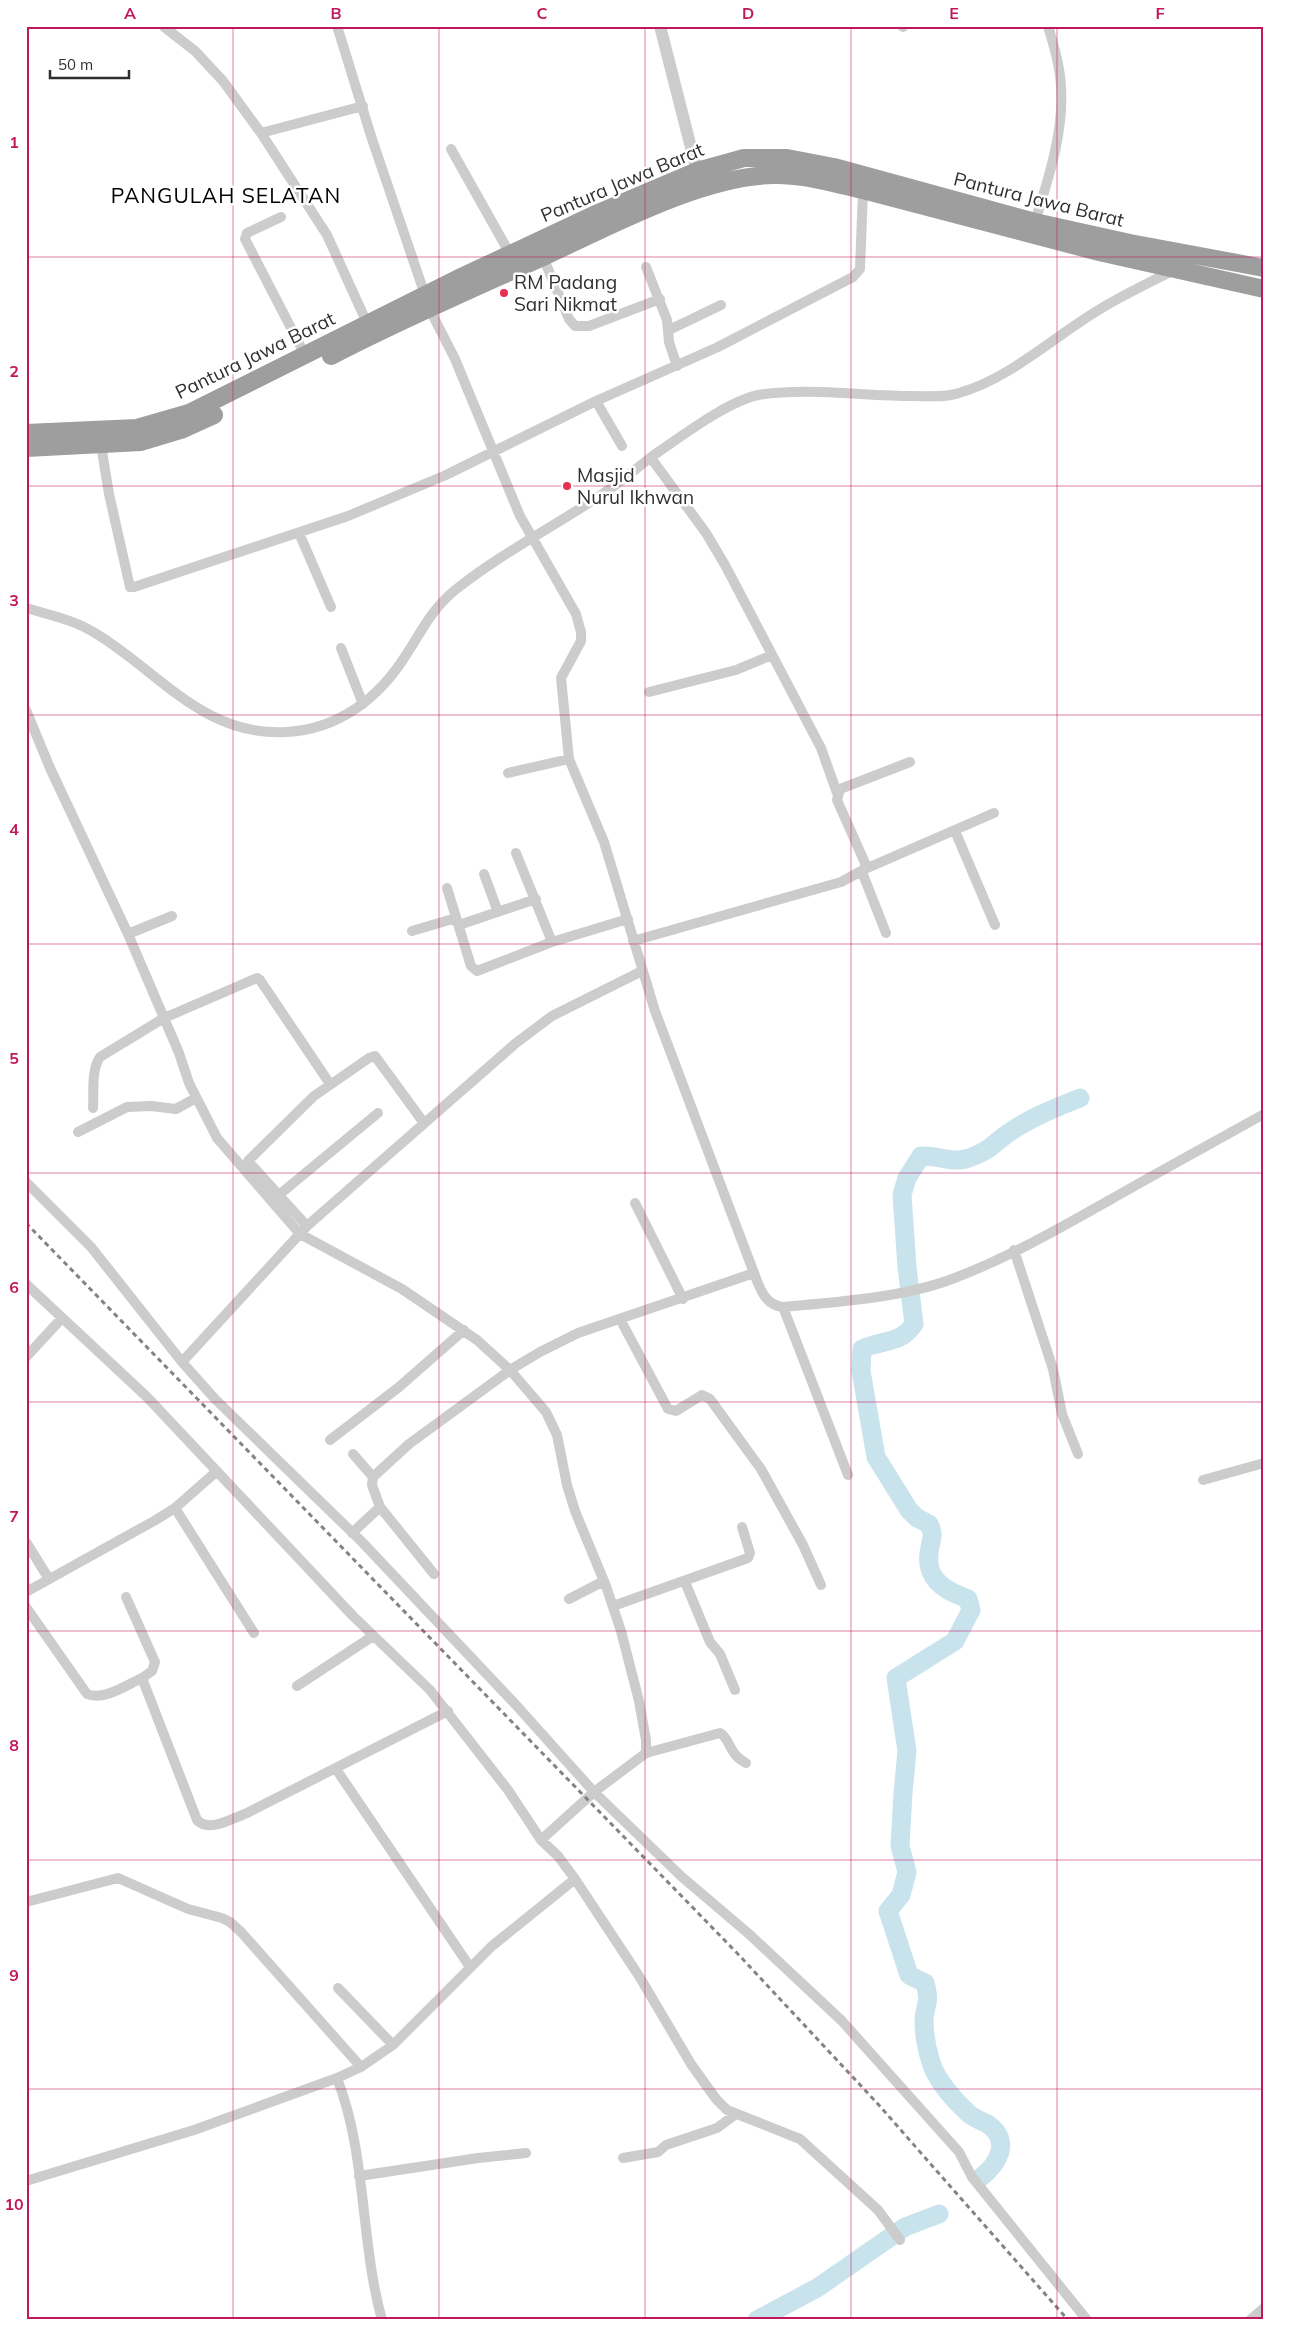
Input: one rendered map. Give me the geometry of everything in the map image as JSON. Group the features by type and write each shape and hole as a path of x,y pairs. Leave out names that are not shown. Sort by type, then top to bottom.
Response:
{"highway":[{"name":"Pantura Jawa Barat","path":"26,433 136,428 159,423 211,404 306,357 367,323 427,301 510,254 598,213 697,172 744,158 766,157 802,160 1035,222 1130,244 1264,268"},
{"path":"26,448 141,442 181,430 427,301 543,257 611,225 702,189 725,182 773,175 825,182 862,190 1174,270 1264,289"}],"street":[{"path":"163,26 195,50 223,81 261,133 327,235 367,323"},
{"path":"337,26 427,301 454,359 506,485 572,607 581,632 579,646 561,678 569,758 604,842 655,1011 754,1273 766,1299 772,1304 783,1307 863,1299 913,1290 951,1280 1014,1250 1156,1176 1264,1114"},
{"path":"660,26 702,189"},
{"path":"1035,222 1061,116 1061,86 1051,27"},
{"path":"261,133 363,106"},
{"path":"451,148 510,254"},
{"path":"101,445 109,494 130,586 144,584 299,533 348,516 446,475 493,450 596,401 677,366 779,316 858,273 860,269 862,190"},
{"path":"281,217 247,233 246,239 306,357"},
{"path":"543,257 569,319 575,326 589,326 660,298"},
{"path":"646,267 660,298 669,330 669,342 677,366"},
{"path":"26,608 65,618 93,631 122,650 188,704 225,723 246,730 286,732 311,729 339,719 363,704 379,690 396,670 439,605 454,591 611,488 650,458 730,406 757,396 802,393 937,396 963,392 1008,371 1083,319 1174,270"},
{"path":"669,330 721,305"},
{"path":"596,401 622,446"},
{"path":"650,458 706,533 747,605 821,748 837,793 837,800 865,863 863,871 886,933"},
{"path":"299,533 331,607"},
{"path":"340,648 363,704"},
{"path":"649,692 736,670 772,655"},
{"path":"26,710 50,768 128,934 196,1098 217,1138 245,1164 304,1230 402,1289 464,1330 510,1370 538,1400 557,1435 567,1485 575,1511 613,1606 639,1701 646,1740 646,1752"},
{"path":"508,773 569,758"},
{"path":"837,793 840,789 910,762"},
{"path":"634,940 841,882 994,813"},
{"path":"955,832 995,925"},
{"path":"516,853 552,942"},
{"path":"484,874 498,912"},
{"path":"447,888 471,966 477,970 552,942 628,919"},
{"path":"412,931 498,912 536,899"},
{"path":"128,934 172,916"},
{"path":"182,1362 304,1230 424,1122 532,1029 552,1016 642,971"},
{"path":"93,1108 96,1062 100,1057 164,1018 257,978 262,982 330,1084"},
{"path":"245,1164 314,1096 375,1056 424,1122"},
{"path":"78,1132 127,1107 150,1106 176,1109 196,1098"},
{"path":"274,1198 378,1113"},
{"path":"26,1182 91,1247 182,1362 233,1417 352,1533 516,1705 594,1792 855,2034 959,2152 970,2174 1087,2320"},
{"path":"635,1203 683,1299"},
{"path":"1014,1250 1053,1370 1062,1414 1078,1454"},
{"path":"434,1574 380,1507 372,1485 373,1477 410,1444 510,1370 562,1340 754,1273"},
{"path":"26,1284 147,1397 373,1636 430,1690 448,1711 508,1790 541,1840 558,1856 575,1879 639,1976 705,2087 727,2110 800,2139 854,2186 868,2203 878,2210 897,2235"},
{"path":"783,1307 848,1475"},
{"path":"26,1357 62,1318"},
{"path":"620,1319 668,1409 676,1411 702,1395 710,1398 760,1469 802,1545 821,1585"},
{"path":"330,1440 399,1387 464,1330"},
{"path":"353,1454 373,1477"},
{"path":"1203,1480 1264,1463"},
{"path":"26,1592 123,1540 174,1508 217,1471"},
{"path":"352,1533 380,1507"},
{"path":"174,1508 254,1633"},
{"path":"613,1606 685,1582 750,1556 742,1527"},
{"path":"26,1542 50,1579"},
{"path":"569,1599 604,1581"},
{"path":"685,1582 710,1642 720,1654 735,1690"},
{"path":"26,1607 87,1694 95,1697 105,1695 142,1678 152,1671 155,1662 126,1597"},
{"path":"297,1686 373,1636"},
{"path":"142,1678 197,1820 201,1824 212,1825 247,1813 448,1711"},
{"path":"541,1840 594,1792 646,1752 721,1733 731,1752 746,1763"},
{"path":"336,1769 470,1966"},
{"path":"26,1902 118,1878 188,1909 230,1922 361,2067"},
{"path":"26,2181 194,2130 337,2078 361,2067 392,2045 470,1966 575,1879"},
{"path":"338,1988 392,2045"},
{"path":"337,2078 345,2100 359,2176 368,2257 382,2320"},
{"path":"623,2158 658,2152 666,2145 717,2128 736,2114"},
{"path":"359,2176 478,2158 526,2154"},
{"path":"1250,2320 1264,2308"}],"waterway":[{"path":"980,2178 992,2167 1000,2153 1000,2139 989,2125 971,2116 958,2103 933,2069 928,2052 924,2020 928,2000 927,1990 925,1983 909,1975 888,1911 901,1895 907,1872 900,1846 907,1751 896,1678 955,1641 971,1610 968,1599 943,1587 932,1575 929,1567 932,1530 929,1524 917,1518 909,1510 876,1457 861,1371 862,1349 897,1339 909,1331 914,1324 907,1267 902,1195 907,1178 921,1156 951,1160 963,1160 976,1156 1024,1123 1080,1098"},
{"path":"757,2320 817,2288 905,2227 939,2214"}],"railway":[{"path":"26,1223 737,1953 877,2103 1068,2320"}],"place":[{"name":"RM Padang Sari Nikmat","path":"504,293"},
{"name":"Masjid Nurul Ikhwan","path":"567,486"}],"district":[{"name":"PANGULAH SELATAN","path":"226,196"}]}
